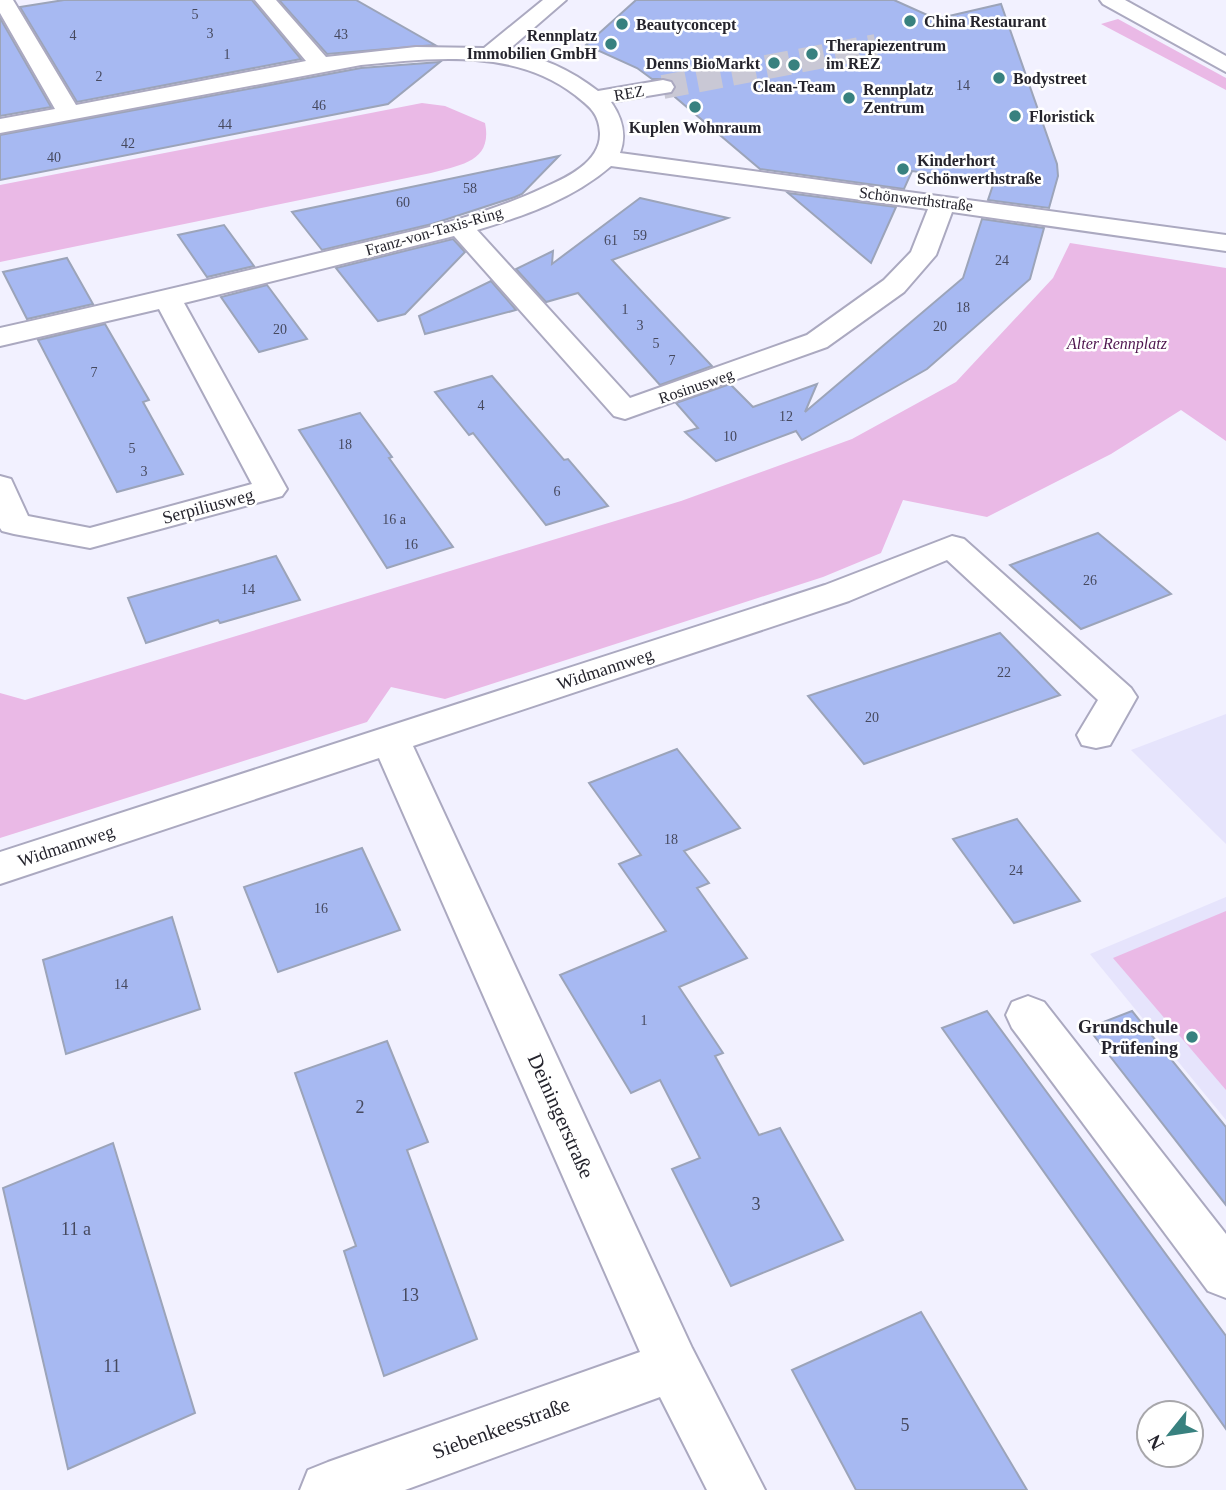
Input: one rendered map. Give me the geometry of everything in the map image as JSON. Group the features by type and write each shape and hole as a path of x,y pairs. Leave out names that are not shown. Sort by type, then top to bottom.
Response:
{"street":[{"path":"3,0 69,113"},
{"path":"265,0 321,65"},
{"path":"488,56 556,0"},
{"path":"1110,0 1226,65"},
{"path":"0,126 370,56 411,53 488,56 524,62 551,71 574,81 595,99 604,108 610,123 612,141 605,158"},
{"name":"REZ","path":"595,99 663,87"},
{"name":"Schönwerthstraße","path":"605,158 1226,243"},
{"name":"Franz-von-Taxis-Ring","path":"0,337 167,300 460,227 556,191 590,172 605,158"},
{"name":"Rosinusweg","path":"460,227 625,410 817,341 894,286 923,255 943,203"},
{"name":"Serpiliusweg","path":"0,486 14,524 90,538 271,489 167,300"},
{"name":"Widmannweg","path":"0,868 837,593 952,546 1118,697 1096,735"},
{"name":"Deiningerstraße","path":"391,740 673,1366 737,1490"},
{"path":"1028,1014 1226,1274"},
{"name":"Siebenkeesstraße","path":"328,1490 673,1366"}],"shaded area":[{"path":"1226,714 1226,844 1131,750"},
{"name":"Grundschule Prüfening","path":"1226,897 1226,1120 1090,954"}],"green space":[{"path":"1118,19 1226,78 1226,90 1101,24"},
{"path":"422,103 445,106 485,123 486,136 479,154 463,164 431,173 0,262 0,185"},
{"name":"Alter Rennplatz","path":"1070,243 1226,268 1226,441 1181,410 1111,454 987,517 903,500 881,553 823,577 445,699 391,687 367,722 0,838 0,693 25,700 681,501 852,439 956,382 1053,278"},
{"name":"Grundschule Prüfening","path":"1226,911 1226,1090 1113,958"}],"building":[{"path":"64,0 252,0 301,59 77,102 20,7"},
{"path":"279,0 356,0 435,45 327,54"},
{"name":"Rennplatz Zentrum","path":"636,0 894,0 936,19 1001,4 1057,164 1058,176 1049,208 988,200 994,182 912,171 904,189 760,169 675,97 673,94 676,86 672,79 652,79 637,68 586,45"},
{"path":"0,18 51,107 0,116"},
{"path":"440,62 388,104 0,180 0,135 361,68"},
{"path":"559,156 522,194 515,197 432,224 322,250 292,212"},
{"path":"788,193 896,207 871,263"},
{"path":"640,198 728,218 612,260 712,366 660,385 578,293 546,302 516,269 553,251 552,264"},
{"path":"982,219 1044,228 1030,279 927,369 802,440 796,431 716,461 685,432 698,428 676,403 730,384 753,407 817,384 805,412 963,278"},
{"path":"224,225 254,266 207,277 178,235"},
{"path":"453,239 465,252 405,314 378,321 336,268"},
{"path":"67,258 93,304 27,319 3,272"},
{"path":"491,281 516,310 425,334 419,316"},
{"path":"267,285 307,339 259,352 221,297"},
{"path":"105,324 149,400 143,402 183,474 117,492 38,340"},
{"path":"492,376 564,460 568,459 608,506 546,525 473,433 469,435 435,392"},
{"path":"360,413 453,547 387,568 299,430"},
{"path":"1098,533 1171,594 1081,629 1010,565"},
{"path":"276,556 300,600 220,623 218,620 146,643 128,598"},
{"path":"1000,633 1060,695 864,764 808,696"},
{"path":"677,749 740,828 684,851 709,883 697,888 747,958 679,987 723,1053 715,1056 759,1135 780,1128 843,1240 731,1286 672,1169 700,1158 660,1080 631,1093 560,975 666,931 619,864 641,855 589,783"},
{"path":"1017,819 1080,901 1014,923 953,839"},
{"path":"362,848 400,930 278,972 244,887"},
{"path":"172,917 200,1009 66,1054 43,960"},
{"path":"987,1011 1226,1336 1226,1429 1205,1399 942,1028"},
{"path":"1132,1011 1226,1127 1226,1205 1088,1028"},
{"path":"387,1041 428,1142 407,1150 477,1339 384,1376 344,1251 356,1246 295,1073"},
{"path":"113,1143 195,1413 68,1469 3,1188"},
{"path":"921,1312 1027,1490 856,1490 792,1370"}],"tunnel":[{"path":"663,87 876,46"}],"place":[{"name":"China Restaurant","path":"910,21"},
{"name":"Beautyconcept","path":"622,24"},
{"name":"Rennplatz Immobilien GmbH","path":"611,44"},
{"name":"Therapiezentrum im REZ","path":"812,54"},
{"name":"Denns BioMarkt","path":"774,63"},
{"name":"Clean-Team","path":"794,65"},
{"name":"Bodystreet","path":"999,78"},
{"name":"Rennplatz Zentrum","path":"849,98"},
{"name":"Kuplen Wohnraum","path":"695,107"},
{"name":"Floristick","path":"1015,116"},
{"name":"Kinderhort Schönwerthstraße","path":"903,169"},
{"name":"Grundschule Prüfening","path":"1192,1037"}]}
